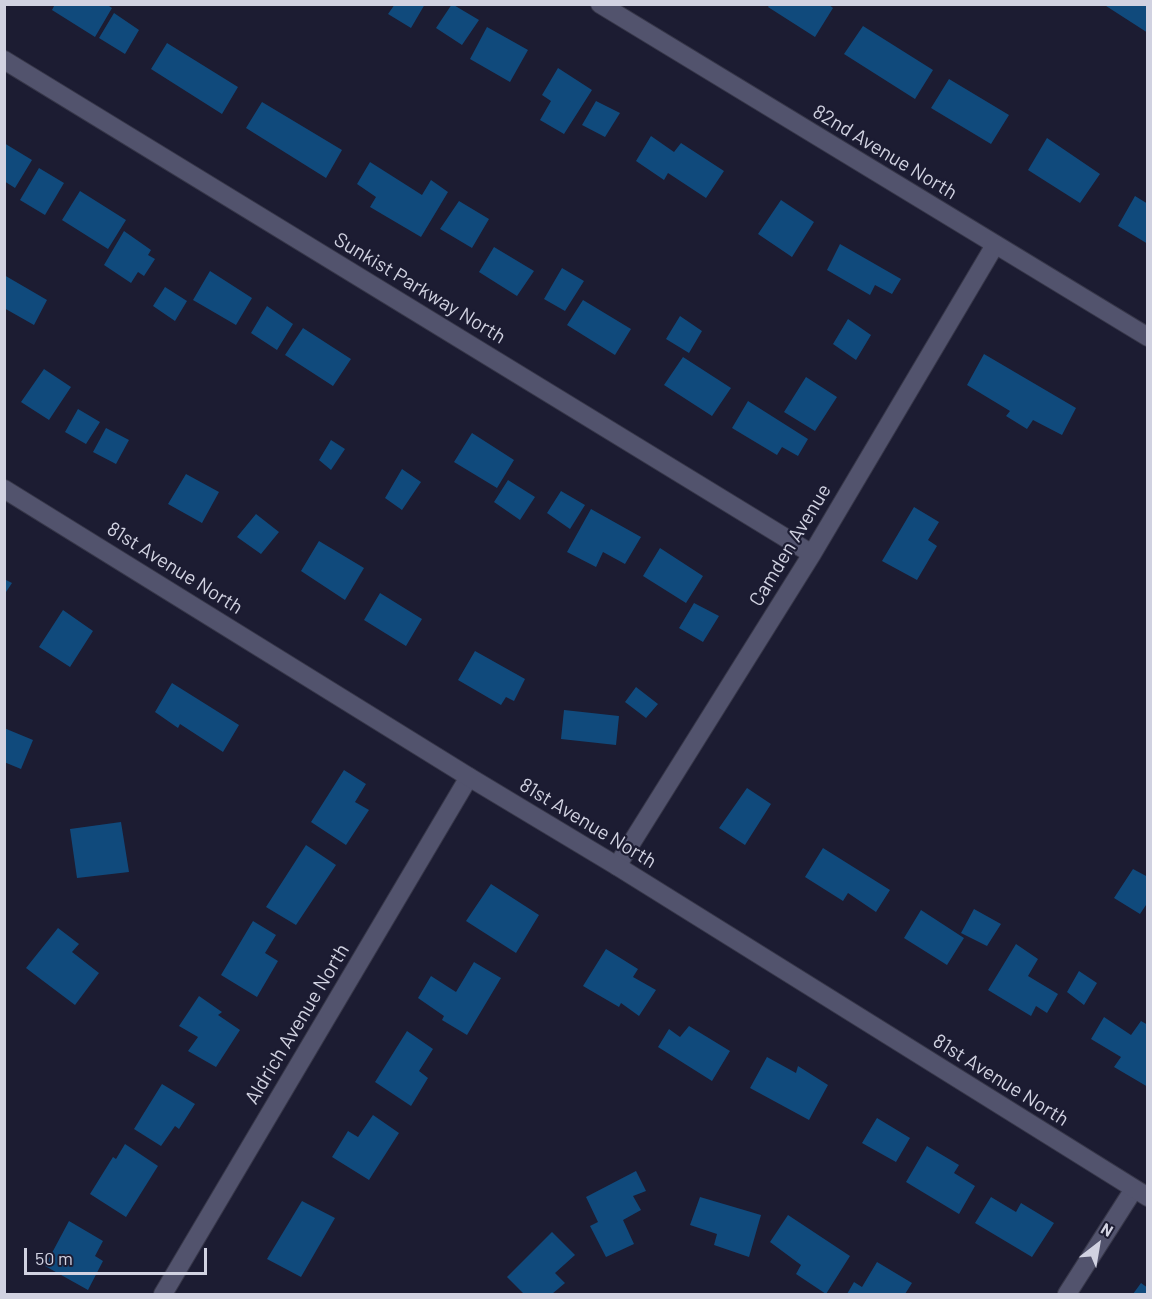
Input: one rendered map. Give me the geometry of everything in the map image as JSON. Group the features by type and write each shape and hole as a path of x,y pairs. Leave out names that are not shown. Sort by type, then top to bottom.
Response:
{"street":[{"name":"82nd Avenue North","path":"600,4 1148,337"},
{"name":"Sunkist Parkway North","path":"4,60 812,554"},
{"name":"Camden Avenue","path":"617,866 812,554 995,245"},
{"name":"81st Avenue North","path":"4,489 617,866 1141,1193"},
{"name":"Aldrich Avenue North","path":"163,1294 469,777"},
{"path":"1067,1294 1141,1193"}],"building":[{"path":"55,4 106,4 112,8 95,37 52,10"},
{"path":"395,4 425,4 411,28 388,14"},
{"path":"452,4 479,20 462,45 436,28"},
{"path":"770,4 828,4 833,8 815,37 768,7"},
{"path":"1103,4 1148,4 1148,33"},
{"path":"114,13 139,30 125,54 99,38"},
{"path":"863,26 933,70 915,99 844,54"},
{"path":"487,27 528,50 510,82 470,59"},
{"path":"167,43 238,87 222,114 151,69"},
{"path":"558,68 592,90 564,134 540,120 551,101 542,95"},
{"path":"949,79 1009,115 991,144 931,108"},
{"path":"596,101 620,113 605,137 582,125"},
{"path":"262,102 342,150 326,178 246,128"},
{"path":"651,136 674,152 681,143 724,171 706,198 668,173 664,180 636,161"},
{"path":"1047,138 1100,174 1080,203 1028,170"},
{"path":"4,143 32,160 15,188 4,181"},
{"path":"370,162 422,195 431,180 448,192 421,237 370,207 376,197 357,184"},
{"path":"39,168 64,183 45,215 20,200"},
{"path":"80,191 126,220 108,249 62,220"},
{"path":"1135,196 1148,204 1148,244 1118,226"},
{"path":"781,200 814,222 792,257 758,234"},
{"path":"459,201 489,219 472,248 440,229"},
{"path":"124,231 151,250 148,255 155,259 144,276 138,272 131,283 104,265"},
{"path":"840,244 901,279 892,294 875,285 870,295 827,270"},
{"path":"494,247 534,271 517,296 479,272"},
{"path":"562,268 584,281 565,311 544,299"},
{"path":"210,271 252,298 236,325 193,300"},
{"path":"4,275 47,300 34,325 4,308"},
{"path":"165,287 187,301 175,321 153,306"},
{"path":"583,300 631,329 615,355 567,325"},
{"path":"267,306 293,324 277,350 251,333"},
{"path":"680,316 702,331 689,353 666,339"},
{"path":"848,319 871,335 856,360 833,344"},
{"path":"303,328 351,359 333,386 285,355"},
{"path":"984,354 1076,408 1062,435 1033,420 1027,429 1006,416 1010,411 967,385"},
{"path":"683,357 731,388 712,416 664,385"},
{"path":"44,369 71,387 49,420 21,402"},
{"path":"806,377 837,397 815,431 784,412"},
{"path":"748,401 808,439 798,456 782,447 777,455 732,428"},
{"path":"78,409 100,422 86,444 65,432"},
{"path":"106,428 129,440 116,464 93,452"},
{"path":"472,433 514,460 497,488 454,462"},
{"path":"331,440 345,449 331,470 319,460"},
{"path":"402,469 421,482 402,510 385,498"},
{"path":"186,474 219,492 202,523 168,504"},
{"path":"508,480 535,497 520,520 494,502"},
{"path":"561,491 585,505 570,529 547,513"},
{"path":"914,507 939,522 928,540 937,546 917,580 882,561"},
{"path":"591,509 641,537 625,564 603,552 596,567 567,552"},
{"path":"256,514 279,532 261,554 237,537"},
{"path":"319,541 364,568 345,600 301,571"},
{"path":"660,548 703,576 686,603 643,576"},
{"path":"4,579 12,583 4,595"},
{"path":"380,593 422,619 406,646 364,620"},
{"path":"694,603 719,616 703,642 679,628"},
{"path":"63,610 93,631 70,667 39,647"},
{"path":"475,651 525,679 514,701 506,697 501,705 458,680"},
{"path":"172,683 239,725 223,752 180,724 178,728 155,712"},
{"path":"636,687 658,704 646,718 625,702"},
{"path":"564,710 619,716 616,745 561,739"},
{"path":"4,728 33,740 21,769 4,762"},
{"path":"344,770 366,784 355,802 369,810 346,845 311,822"},
{"path":"747,788 771,804 745,845 719,828"},
{"path":"121,822 129,872 77,878 70,829"},
{"path":"306,845 336,865 296,925 266,907"},
{"path":"823,848 890,890 876,912 848,893 843,901 805,877"},
{"path":"1133,869 1148,877 1148,902 1140,914 1114,898"},
{"path":"491,884 539,915 516,953 466,921"},
{"path":"974,909 1001,924 987,946 961,933"},
{"path":"921,910 964,938 947,965 904,938"},
{"path":"253,921 276,935 265,953 278,961 257,997 221,975"},
{"path":"58,928 79,944 72,952 99,973 75,1005 26,968"},
{"path":"1016,944 1038,959 1028,976 1058,994 1047,1013 1036,1006 1031,1016 988,990"},
{"path":"606,949 638,969 633,977 656,990 639,1016 621,1003 619,1007 583,986"},
{"path":"474,962 501,978 467,1035 442,1020 444,1016 418,998 431,976 456,992"},
{"path":"1079,971 1097,983 1084,1005 1067,992"},
{"path":"199,996 222,1012 218,1015 240,1030 216,1067 188,1051 198,1037 179,1026"},
{"path":"1104,1017 1131,1035 1141,1021 1148,1025 1148,1087 1114,1067 1121,1057 1091,1039"},
{"path":"689,1026 730,1051 712,1081 658,1047 669,1029 680,1037"},
{"path":"407,1031 433,1049 419,1071 428,1078 411,1106 375,1082"},
{"path":"767,1057 796,1073 798,1066 828,1085 809,1120 750,1088"},
{"path":"162,1084 195,1104 179,1129 175,1126 161,1146 134,1129"},
{"path":"373,1115 399,1133 369,1180 332,1157 348,1131 358,1137"},
{"path":"877,1118 910,1138 896,1162 862,1143"},
{"path":"125,1144 158,1166 126,1217 90,1194 113,1157 116,1159"},
{"path":"927,1146 959,1165 954,1173 975,1186 959,1214 906,1182"},
{"path":"636,1171 646,1191 633,1196 641,1210 623,1220 634,1244 606,1257 590,1226 598,1222 586,1197"},
{"path":"700,1197 761,1215 749,1257 714,1245 717,1234 690,1225"},
{"path":"991,1197 1016,1212 1021,1203 1054,1223 1032,1257 975,1223"},
{"path":"302,1201 335,1218 301,1277 267,1259"},
{"path":"788,1215 850,1256 826,1294 796,1274 801,1265 770,1242"},
{"path":"69,1221 103,1241 95,1256 103,1261 88,1290 45,1266"},
{"path":"552,1232 575,1255 555,1273 565,1283 552,1294 524,1294 507,1277"},
{"path":"877,1262 912,1283 905,1294 847,1294 854,1282 862,1287"},
{"path":"1141,1283 1148,1288 1148,1294 1133,1294"}]}
